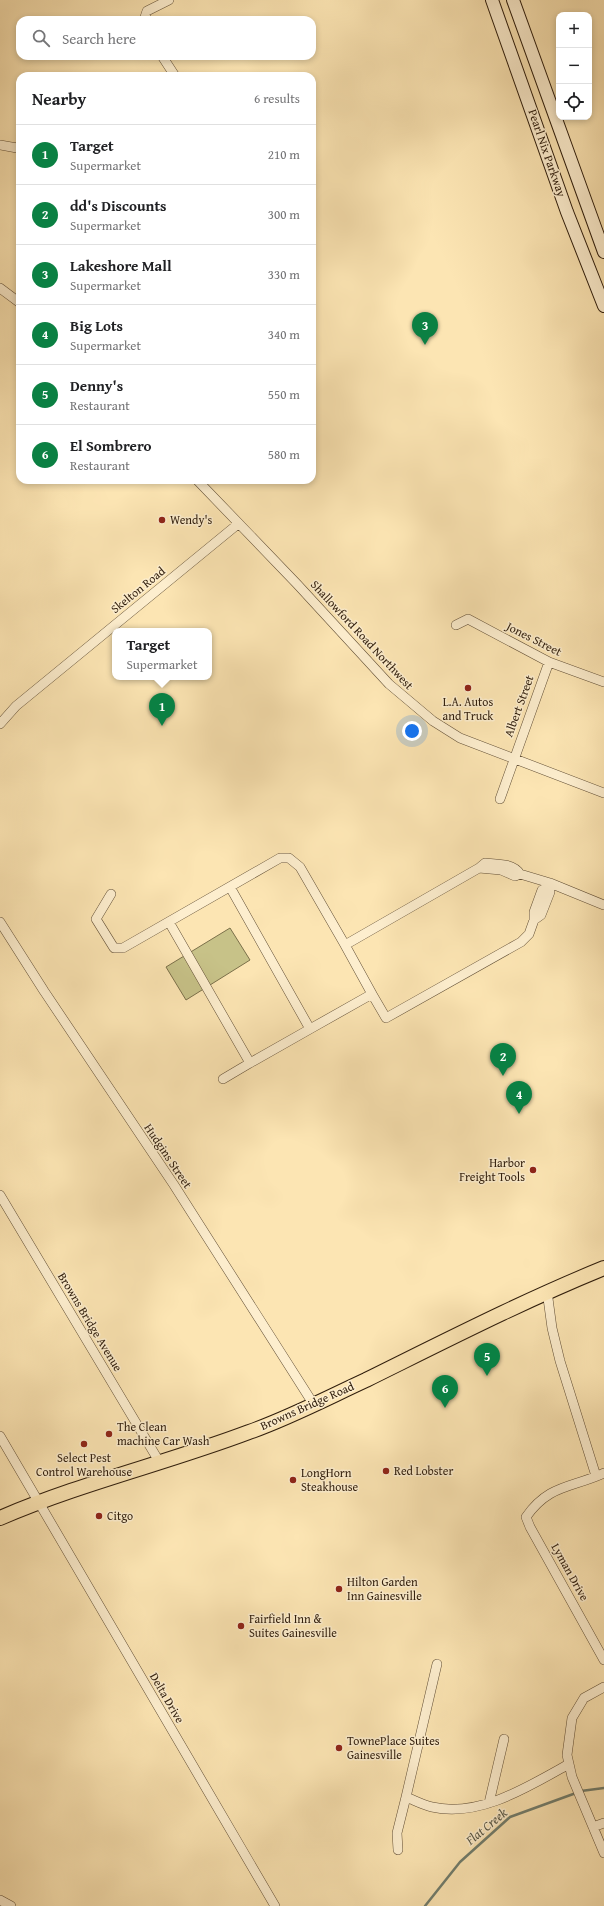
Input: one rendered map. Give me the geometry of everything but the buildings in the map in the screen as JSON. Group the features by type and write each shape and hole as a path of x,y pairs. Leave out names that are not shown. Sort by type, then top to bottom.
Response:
{"main road":[{"name":"Pearl Nix Parkway","path":"492,0 567,212 604,306"},
{"name":"Pearl Nix Parkway","path":"513,0 604,252"},
{"name":"Browns Bridge Road","path":"0,1518 38,1501 249,1432 314,1405 547,1291 604,1268"}],"street":[{"path":"145,16 147,11 169,0"},
{"path":"165,60 172,72"},
{"path":"0,145 16,148"},
{"path":"0,288 16,300"},
{"name":"Shallowford Road Northwest","path":"201,484 297,584 389,684 433,721 460,738 604,793"},
{"name":"Skelton Road","path":"0,724 16,706 238,524"},
{"name":"Jones Street","path":"456,625 468,618 548,662 604,682"},
{"name":"Albert Street","path":"500,799 548,662"},
{"path":"111,894 96,918 114,948 123,948 280,858 289,858 300,867 386,1018 521,942 529,934 534,920 534,912 541,903 542,890 549,885"},
{"path":"345,945 479,868 485,863 517,870 520,874 604,905"},
{"path":"230,887 310,1029"},
{"name":"Hudgins Street","path":"0,922 48,997 174,1185 314,1405"},
{"path":"169,922 250,1063"},
{"path":"223,1078 372,994"},
{"name":"Browns Bridge Avenue","path":"0,1195 160,1462"},
{"path":"547,1291 552,1328 560,1361 600,1474"},
{"name":"Delta Drive","path":"0,1436 274,1906"},
{"name":"Lyman Drive","path":"600,1474 563,1486 542,1498 526,1516 530,1528 604,1660"},
{"path":"398,1850 397,1833 437,1664"},
{"path":"603,1851 572,1777 567,1755 572,1718 584,1698 604,1688"},
{"path":"488,1803 504,1739"},
{"path":"406,1797 433,1807 464,1809 488,1803 519,1792 569,1764"},
{"path":"593,1827 604,1823"},
{"path":"0,1900 11,1906"}],"shaded area":[{"path":"230,928 250,960 186,1000 166,967"}],"waterway":[{"name":"Flat Creek","path":"581,1791 604,1788"},
{"name":"Flat Creek","path":"425,1906 460,1862 510,1817 576,1793"}],"place":[{"name":"Lakeshore Mall","path":"425,345"},
{"name":"Wendy's","path":"162,520"},
{"name":"L.A. Autos and Truck","path":"468,688"},
{"name":"Target","path":"162,726"},
{"name":"dd's Discounts","path":"503,1076"},
{"name":"Big Lots","path":"519,1114"},
{"name":"Harbor Freight Tools","path":"533,1170"},
{"name":"Denny's","path":"487,1376"},
{"name":"El Sombrero","path":"445,1408"},
{"name":"The Clean machine Car Wash","path":"109,1434"},
{"name":"Select Pest Control Warehouse","path":"84,1444"},
{"name":"Red Lobster","path":"386,1471"},
{"name":"LongHorn Steakhouse","path":"293,1480"},
{"name":"Citgo","path":"99,1516"},
{"name":"Hilton Garden Inn Gainesville","path":"339,1589"},
{"name":"Fairfield Inn & Suites Gainesville","path":"241,1626"},
{"name":"TownePlace Suites Gainesville","path":"339,1748"}]}
